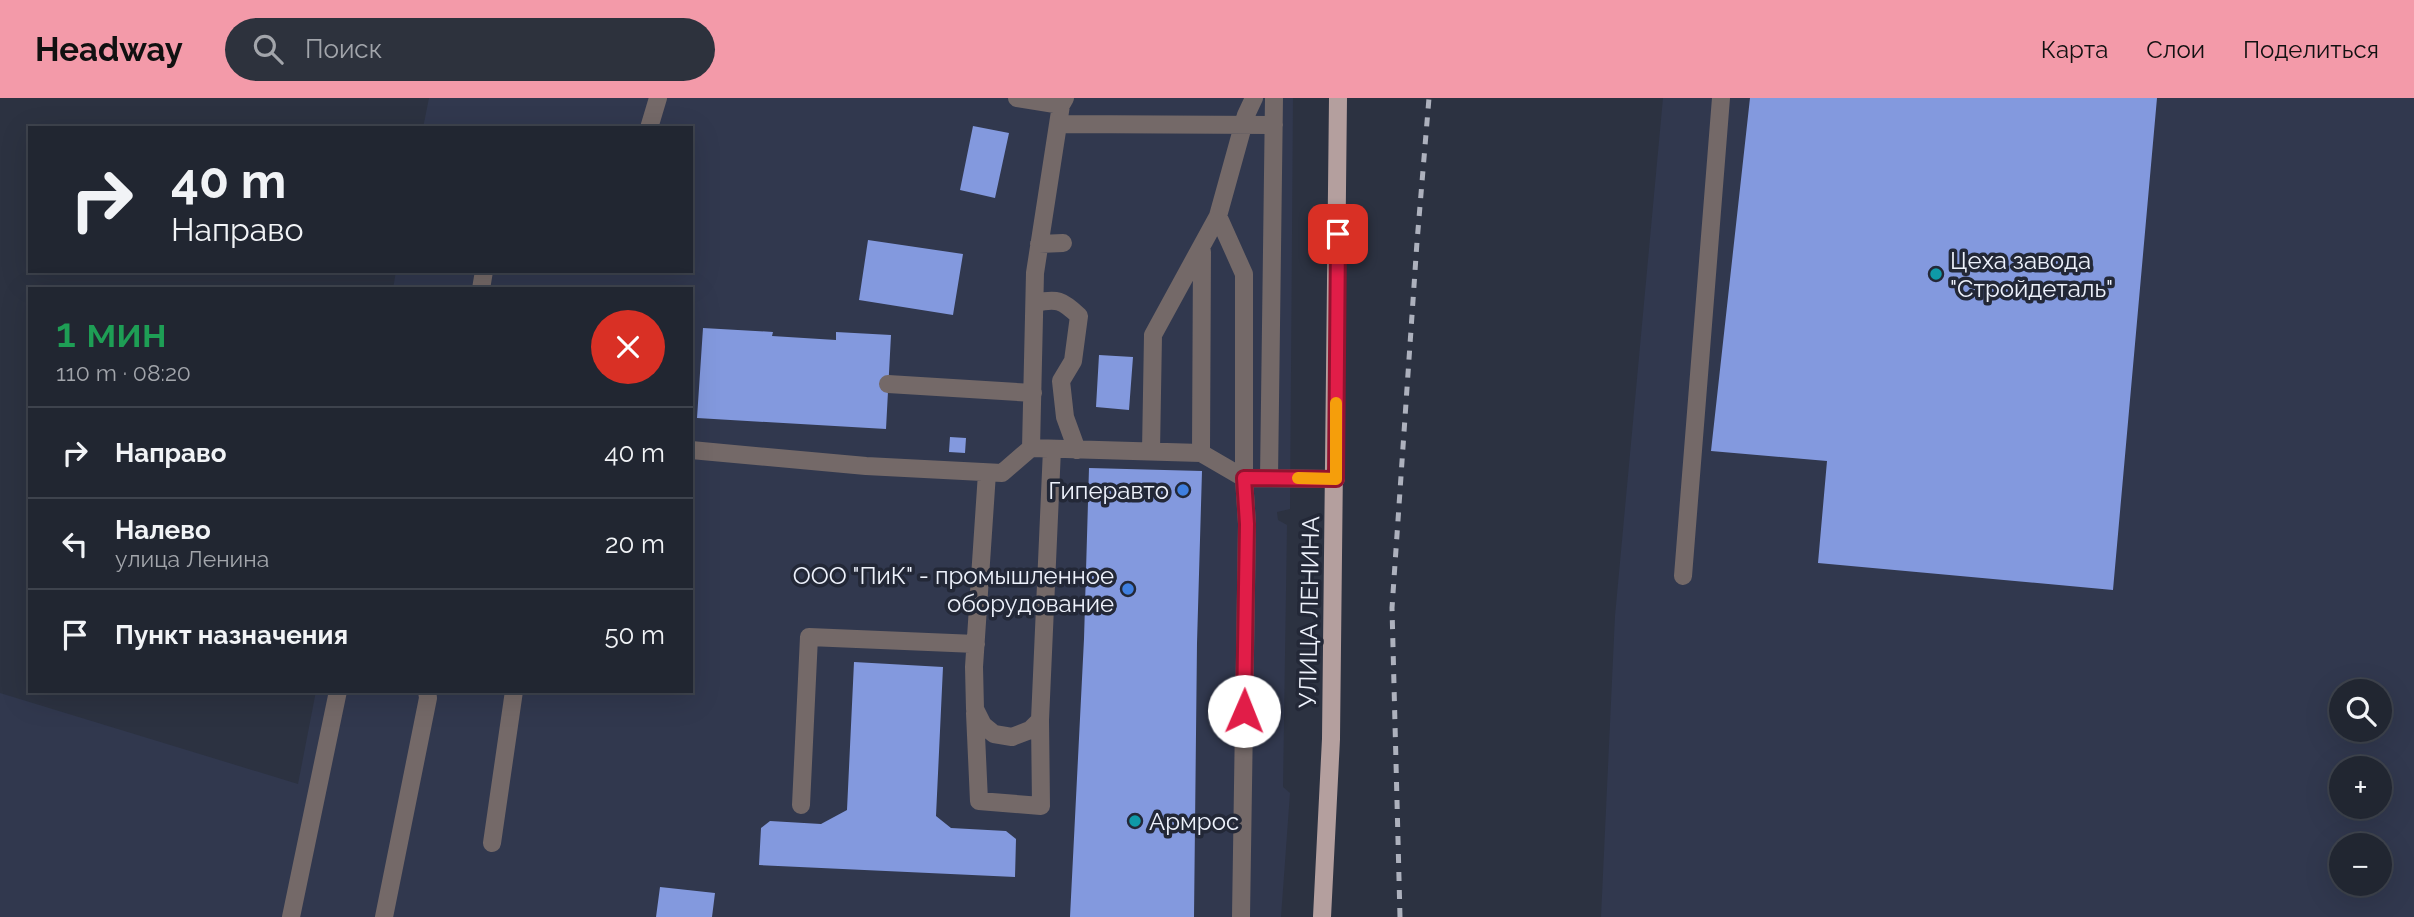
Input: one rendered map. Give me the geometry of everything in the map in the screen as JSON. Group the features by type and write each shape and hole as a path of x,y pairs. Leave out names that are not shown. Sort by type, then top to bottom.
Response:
{"main road":[{"name":"УЛИЦА ЛЕНИНА","path":"1322,917 1331,739 1336,479 1338,98"}],"lane":[{"path":"650,126 658,98"},
{"path":"1017,98 1063,102 1035,273 1031,448"},
{"path":"1151,451 1153,335 1219,216 1243,125 1254,98"},
{"path":"1269,478 1275,98"},
{"path":"1683,576 1721,98"},
{"path":"1058,124 1274,125"},
{"path":"1219,216 1244,274 1244,478 1247,524 1241,917"},
{"path":"1040,244 1063,243"},
{"path":"1201,453 1202,248"},
{"path":"1035,303 1047,300 1065,303 1079,316 1073,361 1061,382 1065,417 1077,450"},
{"path":"888,384 1032,393"},
{"path":"693,450 866,466 987,473 1002,473 1031,448 1201,453 1244,478 1336,479"},
{"path":"987,473 976,644 975,709 979,801 1041,806 1040,720 1052,449"},
{"path":"800,805 809,637 976,644"},
{"path":"291,917 338,693"},
{"path":"384,917 417,759 428,698 427,693"},
{"path":"492,843 514,693"},
{"path":"975,709 983,725 994,734 1013,737 1030,730 1040,720"}],"shaded area":[{"path":"429,98 1293,98 1290,509 1277,512 1278,520 1287,525 1283,787 1290,793 1281,917 0,917 0,693 298,784 316,693 693,693 693,287 393,287 396,273 693,273 693,126 423,126"},
{"path":"1663,98 2414,98 2414,917 1601,917 1615,616"}],"building":[{"name":"Цеха завода \"Стройдеталь\"","path":"1750,98 2157,98 2113,590 1818,563 1827,461 1711,451"},
{"path":"973,126 1009,133 995,198 960,190"},
{"path":"868,240 963,254 953,315 859,300"},
{"path":"703,328 773,332 772,336 836,340 836,332 891,335 886,429 697,418"},
{"path":"1099,355 1133,357 1129,410 1096,407"},
{"path":"950,437 966,438 965,453 949,452"},
{"name":"Армрос","path":"1089,468 1202,471 1194,917 1070,917 1084,639"},
{"path":"854,662 943,667 936,816 951,828 1006,831 1016,839 1015,877 759,865 761,828 770,821 821,824 847,810"},
{"path":"660,887 715,893 712,917 656,917"}],"railway":[{"path":"1400,917 1392,608 1429,98"}],"slow traffic":[{"path":"1298,478 1336,479 1336,403"}],"place":[{"name":"Цеха завода \"Стройдеталь\"","path":"1936,274"},
{"name":"Гиперавто","path":"1183,490"},
{"name":"ООО \"ПиК\" - промышленное оборудование","path":"1128,589"},
{"name":"Армрос","path":"1135,821"}],"route":[{"path":"1244,711 1247,524 1244,478 1336,479 1338,234"}]}
